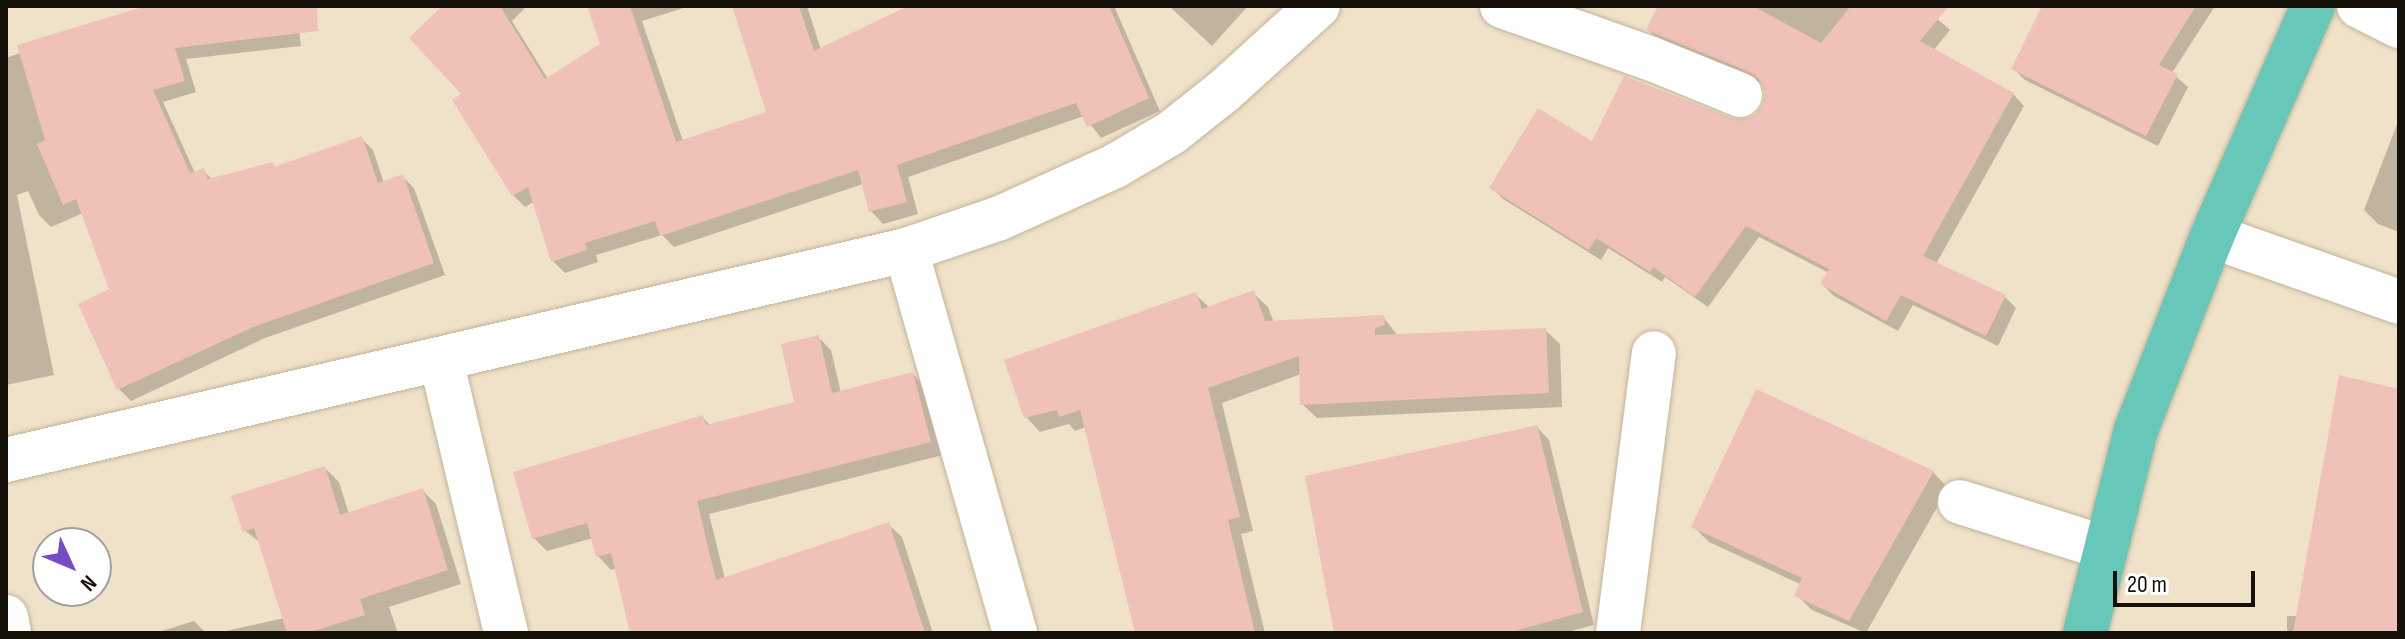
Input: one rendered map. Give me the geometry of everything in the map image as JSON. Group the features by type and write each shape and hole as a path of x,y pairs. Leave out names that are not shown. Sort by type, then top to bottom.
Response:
{"main road":[{"path":"2085,633 2136,430 2212,236 2313,6"}],"street":[{"path":"6,460 906,250 1000,218 1115,166 1160,140 1223,92 1318,6"},
{"path":"1502,6 1639,53 1740,95"},
{"path":"2359,6 2399,26"},
{"path":"2212,236 2399,302"},
{"path":"906,250 1015,633"},
{"path":"1618,633 1654,353"},
{"path":"441,360 506,633"},
{"path":"1960,502 2106,548"},
{"path":"6,617 9,633"}],"building":[{"path":"146,6 317,6 318,31 175,48 185,81 153,90 190,173 204,168 208,179 273,162 274,167 362,136 378,183 403,174 434,263 253,327 117,390 78,304 109,289 76,199 63,205 37,144 45,140 17,45"},
{"path":"442,6 500,6 545,79 600,44 587,6 630,6 676,142 766,112 732,6 799,6 814,51 908,6 1109,6 1149,98 1087,127 1076,103 897,165 907,202 869,212 858,170 660,236 655,221 585,243 587,250 551,262 528,187 512,196 452,100 461,94 409,38"},
{"path":"1658,6 1753,6 1821,43 1851,6 1949,6 1920,41 2014,93 1923,256 2006,295 1986,336 1901,295 1886,321 1820,284 1829,269 1746,226 1695,297 1653,267 1650,272 1596,238 1589,250 1489,188 1538,108 1592,141 1624,76 1731,118 1744,120 1756,114 1763,105 1765,92 1759,79 1749,72 1646,30"},
{"path":"2042,6 2196,6 2159,65 2178,74 2146,136 2011,69"},
{"path":"1254,290 1265,321 1384,315 1385,325 1375,328 1375,335 1546,328 1549,393 1300,405 1299,356 1208,388 1240,517 1228,520 1255,633 1135,633 1080,410 1059,417 1057,410 1024,418 1004,360 1196,292 1202,309"},
{"path":"819,335 832,393 913,372 931,442 697,501 716,580 889,522 925,633 630,633 611,553 596,557 587,523 532,539 513,472 703,415 706,425 794,402 781,344"},
{"path":"2339,375 2399,389 2399,633 2293,633"},
{"path":"1756,389 1934,471 1849,621 1794,596 1802,578 1691,527"},
{"path":"1537,425 1583,612 1508,633 1334,633 1305,476"},
{"path":"325,466 340,515 423,488 448,570 360,599 365,615 307,633 287,633 254,528 243,532 231,496"}]}
